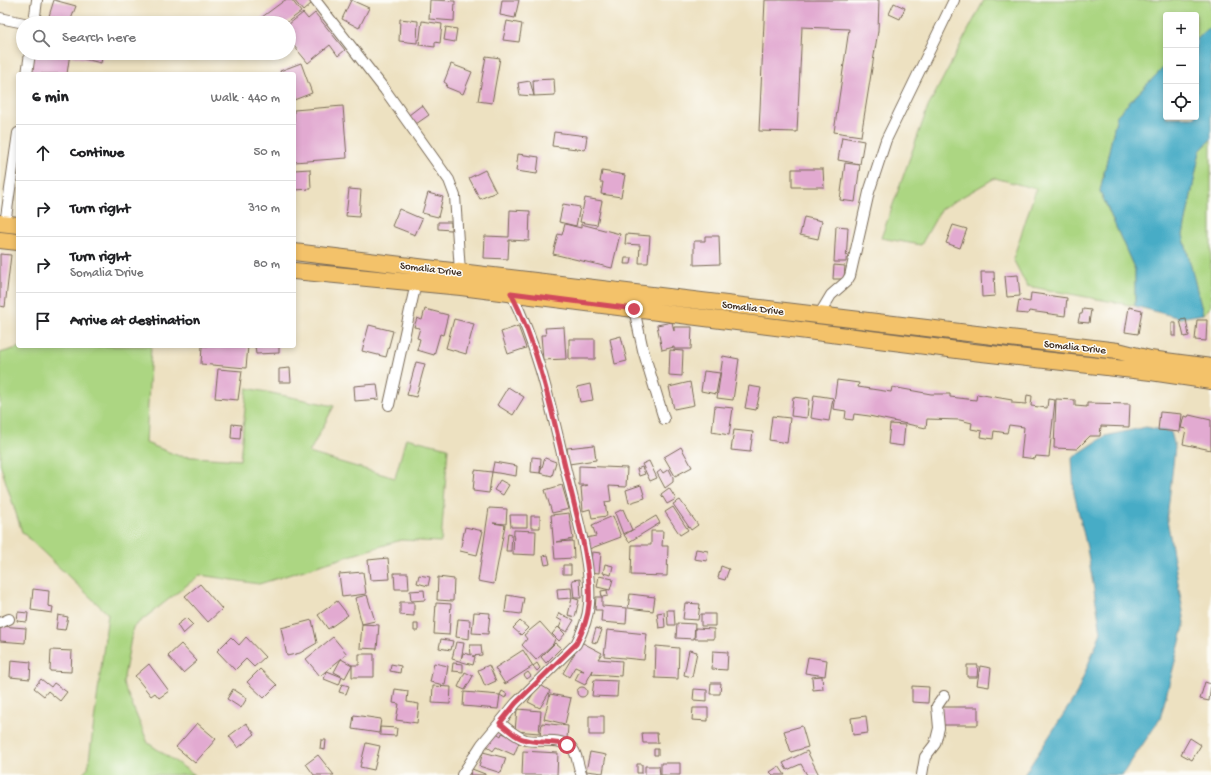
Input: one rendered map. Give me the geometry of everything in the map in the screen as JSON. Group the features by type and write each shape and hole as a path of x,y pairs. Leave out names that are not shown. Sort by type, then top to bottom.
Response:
{"main road":[{"path":"0,240 16,242"},
{"name":"Somalia Drive","path":"296,252 973,335 1118,351 1150,359 1211,367"},
{"name":"Somalia Drive","path":"296,271 511,293 973,352 1151,372 1211,381"}],"street":[{"path":"35,16 37,0"},
{"path":"315,0 385,90 449,180 455,196 460,272"},
{"path":"819,315 831,295 850,276 869,192 886,140 954,0"},
{"path":"0,18 16,21"},
{"path":"27,72 29,60"},
{"path":"8,224 16,151"},
{"path":"390,405 416,283"},
{"path":"462,775 482,744 516,703 576,644 583,632 589,604 589,587 579,525 553,412 533,342 511,293"},
{"path":"634,309 643,350 664,419"},
{"path":"922,775 925,757 935,744 938,728 937,706 944,696"},
{"path":"500,723 516,736 527,740 559,742 567,745 574,750 582,775"}],"green space":[{"path":"984,0 1211,0 1211,26 1199,37 1199,12 1163,12 1163,68 1117,115 1100,191 1135,270 1135,306 1027,286 1013,259 1036,189 995,178 941,209 921,245 881,238 928,107"},
{"path":"1211,139 1211,307 1203,314 1183,235 1200,151"},
{"path":"17,348 151,348 146,443 179,456 240,460 247,388 334,406 309,453 395,478 406,438 448,448 441,542 401,540 259,584 200,575 133,627 123,683 148,743 195,775 82,775 88,768 108,614 22,532 0,464 0,353"}],"water":[{"path":"1211,26 1211,139 1200,151 1183,235 1203,314 1180,318 1135,306 1135,270 1100,191 1117,115 1163,68 1163,120 1199,120 1199,37"},
{"path":"1146,427 1171,432 1175,447 1167,519 1185,623 1160,719 1122,775 1024,775 1076,695 1101,632 1087,548 1074,493 1072,458 1105,436"}],"building":[{"path":"54,0 76,6 72,16 49,16"},
{"path":"285,0 292,0 301,12 296,16 263,16"},
{"path":"294,0 309,0 312,3 303,11"},
{"path":"351,0 369,8 359,28 342,19"},
{"path":"430,0 455,1 454,21 429,19"},
{"path":"502,0 519,0 515,18 500,15"},
{"path":"765,0 879,0 878,31 861,136 834,132 849,29 802,27 797,132 759,131"},
{"path":"894,3 905,8 900,19 889,14"},
{"path":"303,13 308,19 315,13 345,50 338,56 330,45 308,63 296,48 296,18"},
{"path":"400,19 418,21 417,43 399,41"},
{"path":"422,21 442,24 440,43 435,42 435,47 419,45"},
{"path":"507,21 522,24 519,42 503,40"},
{"path":"446,27 457,29 455,42 444,40"},
{"path":"486,56 500,58 492,103 478,101"},
{"path":"32,60 69,60 67,72 30,72"},
{"path":"89,60 102,60 101,63"},
{"path":"301,63 312,93 296,99 296,72 280,71"},
{"path":"451,64 472,72 463,94 446,87 447,84 444,82"},
{"path":"554,79 555,95 534,96 533,80"},
{"path":"530,81 534,96 520,95 518,83"},
{"path":"422,105 429,115 416,124 409,115"},
{"path":"343,106 347,158 296,162 296,110"},
{"path":"554,132 587,136 585,150 552,146"},
{"path":"842,137 864,141 860,164 838,160"},
{"path":"518,154 539,157 537,174 516,171"},
{"path":"845,163 860,165 855,202 840,200"},
{"path":"310,169 311,189 296,190 296,170"},
{"path":"792,169 823,169 824,187 792,187"},
{"path":"485,170 496,192 480,199 469,178"},
{"path":"602,171 625,175 621,197 601,194 603,182 600,182"},
{"path":"349,189 361,190 359,217 346,216"},
{"path":"428,193 443,197 438,217 422,213"},
{"path":"585,198 602,201 597,225 580,222"},
{"path":"563,204 580,207 576,226 559,222"},
{"path":"399,209 422,219 415,235 392,226"},
{"path":"510,210 530,211 529,241 509,240 508,259 484,258 485,236 509,237"},
{"path":"804,217 822,221 818,239 800,235"},
{"path":"438,222 451,222 451,230 438,229"},
{"path":"565,224 581,228 581,224 620,234 612,268 553,254 558,234 562,235"},
{"path":"953,225 967,229 960,248 946,243"},
{"path":"836,226 848,227 846,262 834,262"},
{"path":"626,234 650,236 648,263 639,263 640,245 625,244"},
{"path":"705,236 719,236 720,264 694,265 694,241 705,241"},
{"path":"0,254 11,255 5,307 0,306"},
{"path":"625,258 632,258 631,264 624,264"},
{"path":"834,265 845,266 844,279 833,279"},
{"path":"981,272 994,272 995,296 982,297"},
{"path":"1018,275 1020,296 1007,297 1005,276"},
{"path":"1031,293 1067,298 1065,316 1029,311 1028,314 1017,313 1019,300 1030,302"},
{"path":"1129,307 1142,310 1138,334 1125,332"},
{"path":"425,309 448,315 443,335 440,334 434,355 417,350 420,339 417,338 420,328 414,327 417,318 422,320"},
{"path":"1083,309 1091,310 1089,323 1078,322"},
{"path":"454,319 474,324 466,354 446,348"},
{"path":"1186,319 1189,336 1184,337 1180,320"},
{"path":"1197,320 1207,320 1206,341 1195,340"},
{"path":"672,322 674,331 674,327 692,327 691,349 674,349 674,347 662,350 657,325"},
{"path":"1172,323 1176,323 1176,336 1172,336"},
{"path":"369,325 393,331 386,357 362,351"},
{"path":"518,326 526,348 508,354 501,332"},
{"path":"564,327 566,359 543,360 541,335 546,335 545,328"},
{"path":"621,336 627,361 615,364 610,339"},
{"path":"569,339 595,339 595,359 569,359"},
{"path":"202,348 248,348 246,368 201,364"},
{"path":"255,348 279,348 279,353 256,354"},
{"path":"670,350 683,351 682,376 669,375"},
{"path":"723,356 739,359 733,400 717,398"},
{"path":"416,362 425,364 416,397 407,395"},
{"path":"290,368 291,382 279,382 279,369"},
{"path":"218,369 242,371 238,400 215,398"},
{"path":"704,371 720,373 716,394 701,391"},
{"path":"837,380 859,383 858,387 891,392 892,387 931,394 950,394 950,397 976,400 977,394 1012,400 1012,403 1026,404 1027,395 1032,396 1031,406 1047,408 1048,399 1055,400 1049,457 1036,456 1035,459 1021,457 1024,427 1009,425 1007,433 994,431 993,439 981,437 982,431 971,429 972,423 960,420 927,419 926,428 854,414 853,420 845,419 846,411 833,409"},
{"path":"690,382 694,405 674,409 669,387"},
{"path":"377,384 379,399 355,401 354,386"},
{"path":"590,384 593,400 580,402 577,387"},
{"path":"749,386 761,388 756,410 745,408"},
{"path":"508,387 524,397 513,415 497,405"},
{"path":"814,395 833,398 829,421 811,418"},
{"path":"793,397 809,399 807,418 791,416"},
{"path":"1056,399 1075,400 1075,406 1087,407 1087,403 1130,404 1129,427 1101,426 1100,436 1090,436 1077,449 1054,448"},
{"path":"715,406 733,408 729,435 712,432"},
{"path":"1160,412 1182,414 1180,432 1158,430"},
{"path":"1189,415 1211,420 1211,450 1183,444 1186,429 1181,428 1184,416 1188,417"},
{"path":"772,416 790,418 787,443 769,440"},
{"path":"232,424 241,425 240,439 231,438"},
{"path":"890,424 905,425 903,446 888,444"},
{"path":"734,430 753,432 750,452 731,450"},
{"path":"594,445 596,460 569,464 567,448"},
{"path":"681,447 692,467 675,476 664,457"},
{"path":"532,457 541,458 540,473 531,472"},
{"path":"545,458 556,462 552,476 540,473"},
{"path":"649,461 657,478 650,481 642,464"},
{"path":"494,462 517,466 516,476 492,472"},
{"path":"579,466 627,468 626,487 609,486 611,501 605,502 607,516 592,518 590,509 583,511 581,487 588,485 579,485"},
{"path":"642,467 645,474 639,476 637,469"},
{"path":"669,469 673,477 673,482 665,488 657,473 661,470 663,473"},
{"path":"475,470 492,472 489,493 473,491"},
{"path":"500,480 509,485 503,495 494,490"},
{"path":"562,485 569,509 552,513 545,490"},
{"path":"641,485 645,498 629,503 626,490"},
{"path":"669,488 676,499 667,504 661,494"},
{"path":"680,500 698,525 691,530 673,504"},
{"path":"673,507 688,530 680,535 665,512"},
{"path":"489,508 507,509 506,524 493,523 505,525 494,584 478,581"},
{"path":"623,509 632,530 623,534 615,513"},
{"path":"569,513 573,539 556,542 573,541 574,558 555,559 551,515"},
{"path":"510,515 527,515 527,527 511,527"},
{"path":"531,516 540,516 540,528 531,528"},
{"path":"613,516 621,537 589,549 586,538 596,536 592,525"},
{"path":"656,516 660,523 629,542 624,535"},
{"path":"465,527 483,531 477,555 460,551"},
{"path":"514,530 536,531 535,555 513,554"},
{"path":"651,531 663,531 662,546 668,546 667,576 631,575 632,545 651,545"},
{"path":"508,533 512,534 511,551 506,551"},
{"path":"696,549 708,551 707,561 694,559"},
{"path":"592,552 601,553 599,573 590,572"},
{"path":"548,555 550,564 545,565 543,556"},
{"path":"388,558 390,579 370,580 368,560"},
{"path":"605,564 613,566 611,575 603,573"},
{"path":"563,565 571,565 571,574 563,574"},
{"path":"721,566 729,569 725,580 718,578"},
{"path":"363,572 366,594 342,597 339,574"},
{"path":"394,573 408,573 409,589 395,589"},
{"path":"419,575 430,577 428,586 417,583"},
{"path":"599,576 613,579 610,590 597,587"},
{"path":"438,577 454,579 453,601 437,600"},
{"path":"580,579 581,598 574,598 572,580"},
{"path":"200,584 222,609 208,622 185,596"},
{"path":"571,588 572,598 558,599 557,589"},
{"path":"33,589 49,591 48,606 53,607 52,613 31,610"},
{"path":"424,590 425,600 411,601 410,591"},
{"path":"607,590 608,596 602,597 601,591"},
{"path":"630,594 655,597 653,611 628,608"},
{"path":"367,595 375,621 362,624 355,598"},
{"path":"507,595 524,598 521,614 505,612"},
{"path":"596,597 602,597 602,606 627,608 626,624 601,622 602,610 595,610"},
{"path":"572,598 579,600 575,617 568,615"},
{"path":"337,601 348,615 328,629 318,615"},
{"path":"400,602 414,602 414,616 400,615"},
{"path":"436,603 451,604 449,635 434,634"},
{"path":"685,603 700,604 698,620 683,619"},
{"path":"667,610 674,610 675,625 668,625"},
{"path":"18,612 28,613 27,622 17,621"},
{"path":"474,612 490,613 488,634 472,633"},
{"path":"664,612 665,627 659,628 657,613"},
{"path":"559,613 574,620 567,632 559,628 562,621 557,618"},
{"path":"701,614 715,614 715,626 701,626"},
{"path":"58,615 68,617 65,630 56,629"},
{"path":"186,618 193,625 183,634 177,625"},
{"path":"458,619 470,620 469,639 456,637"},
{"path":"312,620 317,643 300,653 287,656 281,628"},
{"path":"520,621 528,628 521,635 513,628"},
{"path":"540,622 555,639 553,644 536,660 522,645 527,639 524,635"},
{"path":"677,623 695,624 694,639 676,638"},
{"path":"362,624 379,625 377,649 360,648"},
{"path":"414,624 418,624 418,631 414,631"},
{"path":"0,626 26,628 25,643 0,641"},
{"path":"558,627 565,634 559,641 552,634"},
{"path":"596,628 602,630 597,643 592,642"},
{"path":"695,628 714,629 714,639 695,639"},
{"path":"607,630 647,634 644,660 604,656"},
{"path":"231,637 239,645 246,637 265,657 254,667 246,659 235,670 217,651"},
{"path":"333,637 347,654 320,676 306,659"},
{"path":"441,639 453,641 451,650 439,648"},
{"path":"456,642 464,643 461,660 463,653 471,655 470,645 481,645 482,655 472,656 475,657 473,665 452,659"},
{"path":"581,642 602,653 598,659 622,661 621,676 592,674 593,670 585,685 575,680 580,670 584,671 575,667 569,677 563,673"},
{"path":"555,643 561,648 546,663 541,657"},
{"path":"181,644 197,661 183,673 168,656"},
{"path":"656,646 679,648 678,679 655,678"},
{"path":"51,650 72,651 71,672 50,671"},
{"path":"523,650 533,666 505,684 495,668"},
{"path":"689,650 697,652 692,677 684,675"},
{"path":"713,651 728,652 727,670 712,669"},
{"path":"359,654 374,654 374,677 352,677 352,665 359,665"},
{"path":"808,657 827,660 825,676 805,673"},
{"path":"341,659 352,665 345,678 334,672"},
{"path":"11,660 31,662 30,679 10,677"},
{"path":"434,663 448,666 445,685 430,682"},
{"path":"453,663 463,664 463,672 452,671"},
{"path":"537,663 540,668 537,671 533,666"},
{"path":"149,664 169,691 159,698 155,693 151,696 135,676"},
{"path":"391,664 401,666 400,673 390,671"},
{"path":"489,665 496,681 485,686 478,670"},
{"path":"967,665 978,665 977,677 967,677"},
{"path":"980,666 991,668 989,687 977,685"},
{"path":"260,669 277,685 264,698 247,682"},
{"path":"327,671 342,677 339,685 324,679"},
{"path":"465,672 473,676 465,690 458,687"},
{"path":"528,672 531,676 527,679 524,675"},
{"path":"822,676 823,689 813,690 812,677"},
{"path":"41,679 51,687 54,683 67,692 60,701 48,691 44,696 34,688"},
{"path":"594,680 618,681 617,697 592,696"},
{"path":"1205,682 1211,684 1209,701 1200,699"},
{"path":"711,683 721,683 720,694 710,694"},
{"path":"342,684 349,686 346,694 339,692"},
{"path":"539,684 550,691 540,708 528,702"},
{"path":"433,686 451,687 450,704 432,703"},
{"path":"912,686 929,687 928,703 912,702"},
{"path":"580,687 584,687 586,688 586,696 580,697 577,694 577,690"},
{"path":"233,689 247,698 241,708 227,699"},
{"path":"395,689 408,691 407,702 419,704 417,723 396,720 399,704 393,703"},
{"path":"694,689 707,690 707,701 693,700"},
{"path":"502,691 507,694 505,698 500,695"},
{"path":"464,692 500,695 498,709 463,706"},
{"path":"550,694 571,698 565,724 544,719"},
{"path":"941,707 978,707 978,725 941,725"},
{"path":"693,708 708,708 708,721 692,720"},
{"path":"517,709 541,711 539,733 515,731"},
{"path":"354,715 381,719 379,733 352,729"},
{"path":"589,716 604,716 604,735 589,735"},
{"path":"866,716 868,733 853,735 851,718"},
{"path":"197,723 216,739 195,763 176,747"},
{"path":"246,723 255,734 238,748 229,736"},
{"path":"542,723 568,726 567,739 540,736"},
{"path":"802,726 808,747 791,752 784,731"},
{"path":"380,727 397,728 396,736 380,735"},
{"path":"495,732 501,736 502,733 520,740 514,755 496,747 493,751 485,745"},
{"path":"642,733 657,733 658,743 643,743"},
{"path":"1190,738 1201,745 1192,760 1181,754"},
{"path":"321,740 326,740 325,750 320,749"},
{"path":"366,743 380,746 374,770 360,767"},
{"path":"654,749 658,749 658,755 654,755"},
{"path":"523,751 558,753 557,775 522,775"},
{"path":"807,751 819,775 807,775 801,764 787,770 783,763"},
{"path":"483,752 506,758 501,773 479,766"},
{"path":"590,752 606,755 603,773 586,771"},
{"path":"318,755 334,775 314,775 306,764"},
{"path":"661,763 680,763 680,775 661,775"},
{"path":"637,764 642,764 642,773 637,773"},
{"path":"645,766 659,766 660,775 645,775"},
{"path":"779,766 785,775 773,775 770,772"},
{"path":"472,769 485,774 485,775 470,775"}],"route":[{"path":"567,745 559,742 527,740 516,736 500,723 516,703 576,644 583,632 589,604 589,587 579,525 553,412 533,342 511,293 634,309"}]}
